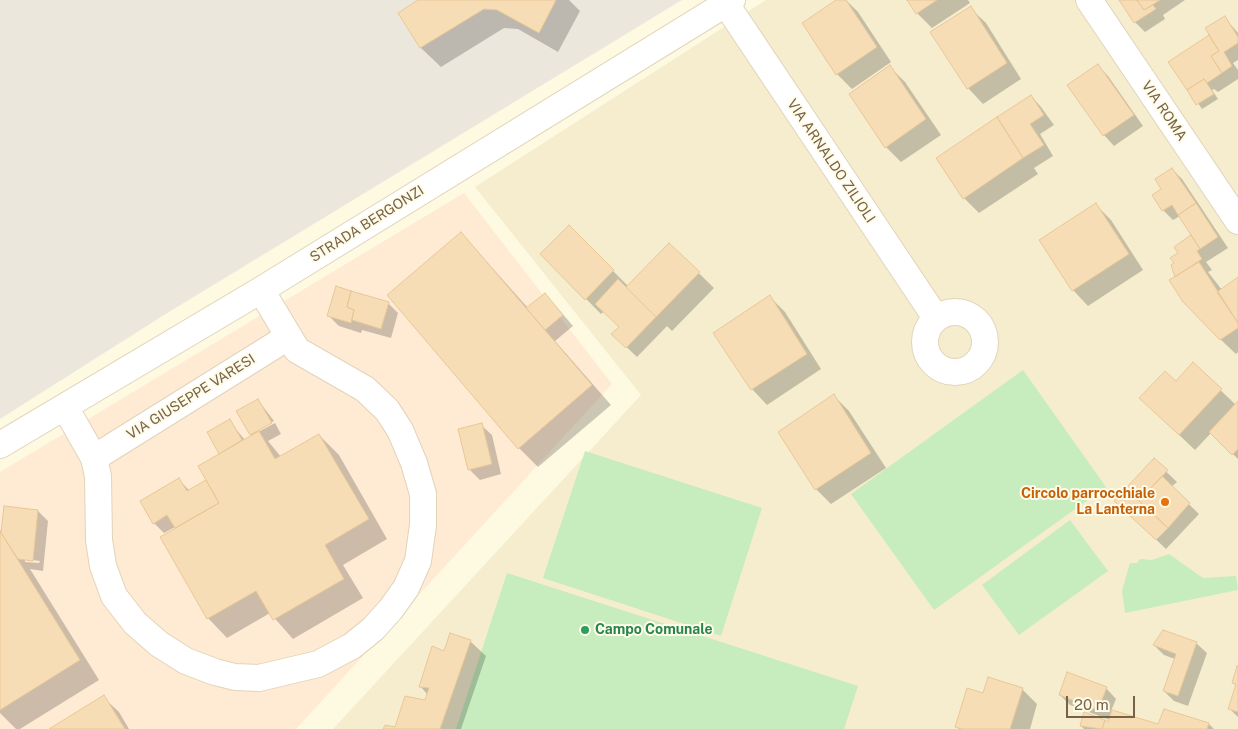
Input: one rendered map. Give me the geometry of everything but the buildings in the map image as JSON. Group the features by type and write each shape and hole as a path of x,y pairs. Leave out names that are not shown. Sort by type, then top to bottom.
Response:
{"street":[{"name":"VIA ROMA","path":"1089,0 1238,222"},
{"name":"STRADA BERGONZI","path":"0,445 261,290 729,2"},
{"name":"VIA ARNALDO ZILIOLI","path":"729,2 936,318"},
{"path":"65,406 94,458 98,476 99,540 103,566 114,596 135,622 159,644 186,661 215,672 235,677 259,678 318,664 352,646 373,629 391,610 406,588 418,561 423,525 422,494 414,463 400,430 387,410 365,389 298,350 288,337 261,290"},
{"name":"VIA GIUSEPPE VARESI","path":"94,458 288,337"}],"shaded area":[{"path":"0,0 682,0 164,315 0,419"},
{"path":"766,0 1238,0 1238,729 333,729 641,395 475,187"},
{"path":"464,193 612,384 296,729 0,729 0,472"}],"green space":[{"path":"1023,370 1106,487 934,610 851,494"},
{"path":"585,451 762,508 721,636 543,578"},
{"path":"1070,520 1108,571 1019,635 982,585"},
{"path":"1169,554 1203,578 1236,576 1238,590 1125,613 1122,591 1130,563 1137,563 1140,559 1152,560"},
{"name":"Campo Comunale","path":"507,573 858,686 844,729 456,729"}],"place":[{"name":"Circolo parrocchiale La Lanterna","path":"1165,502"},
{"name":"Campo Comunale","path":"585,630"}]}
